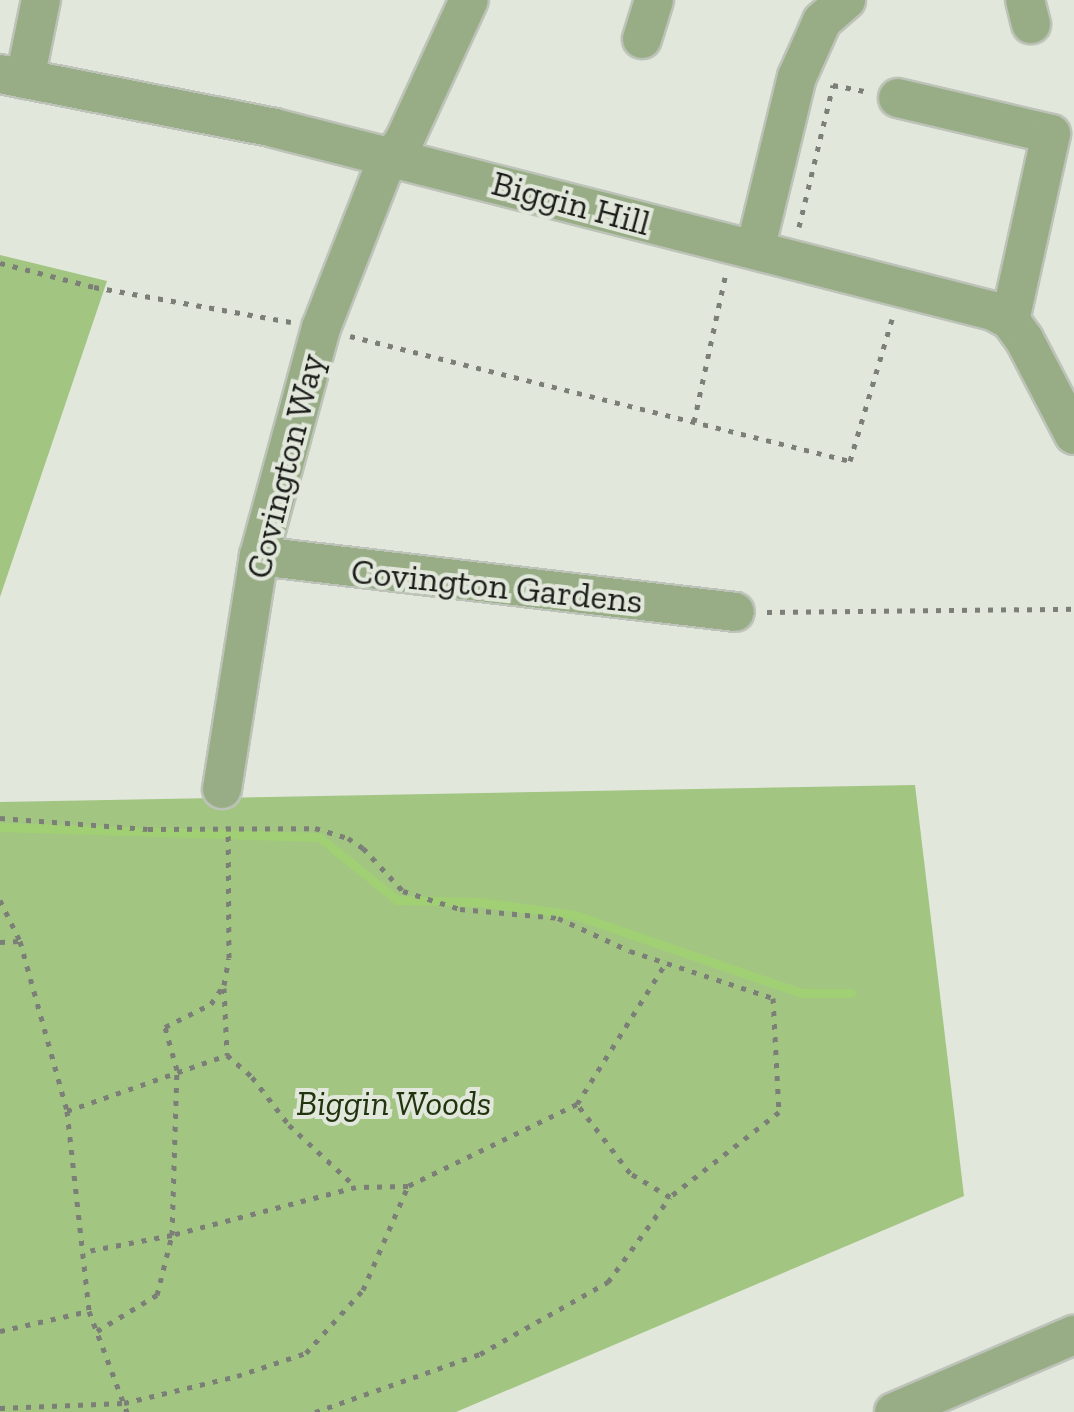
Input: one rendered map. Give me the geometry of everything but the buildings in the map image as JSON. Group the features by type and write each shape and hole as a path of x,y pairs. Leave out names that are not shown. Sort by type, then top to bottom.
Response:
{"street":[{"path":"13,76 41,0"},
{"name":"Covington Way","path":"222,789 258,556 321,328 382,172 395,158 468,0"},
{"path":"642,39 654,0"},
{"path":"760,251 797,77 822,21 846,0"},
{"name":"Biggin Hill","path":"13,76 274,128 980,306 1010,320"},
{"path":"898,98 1051,134 1010,320 1074,434"},
{"name":"Covington Gardens","path":"258,556 735,612"},
{"path":"894,1412 1074,1335"}],"path":[{"path":"694,422 760,251 833,84 898,98"},
{"path":"0,264 94,287 321,328 850,461 901,288"},
{"path":"735,612 1074,610"},
{"path":"222,789 228,828 229,958 224,984 228,1055 289,1124 356,1187"},
{"path":"0,818 148,829 315,828 348,838 403,891 460,909 558,918 630,951 773,998 779,1112 670,1197 608,1282 480,1354 315,1412"},
{"path":"0,900 20,941 67,1111 90,1311 128,1412"},
{"path":"0,942 20,941"},
{"path":"83,1252 172,1236 356,1187 408,1186 578,1104 666,961"},
{"path":"97,1331 158,1296 172,1236 176,1070 165,1026 211,1004 224,984"},
{"path":"67,1111 228,1055"},
{"path":"578,1104 630,1172 670,1197"},
{"path":"0,1408 124,1402 237,1376 306,1353 363,1290 408,1186"},
{"path":"0,1331 90,1311"}],"green space":[{"path":"0,255 107,281 0,597"},
{"name":"Biggin Woods","path":"915,785 964,1196 456,1412 0,1412 0,802"}],"waterway":[{"path":"0,827 319,837 397,900 479,902 575,915 801,993 851,993"}]}
